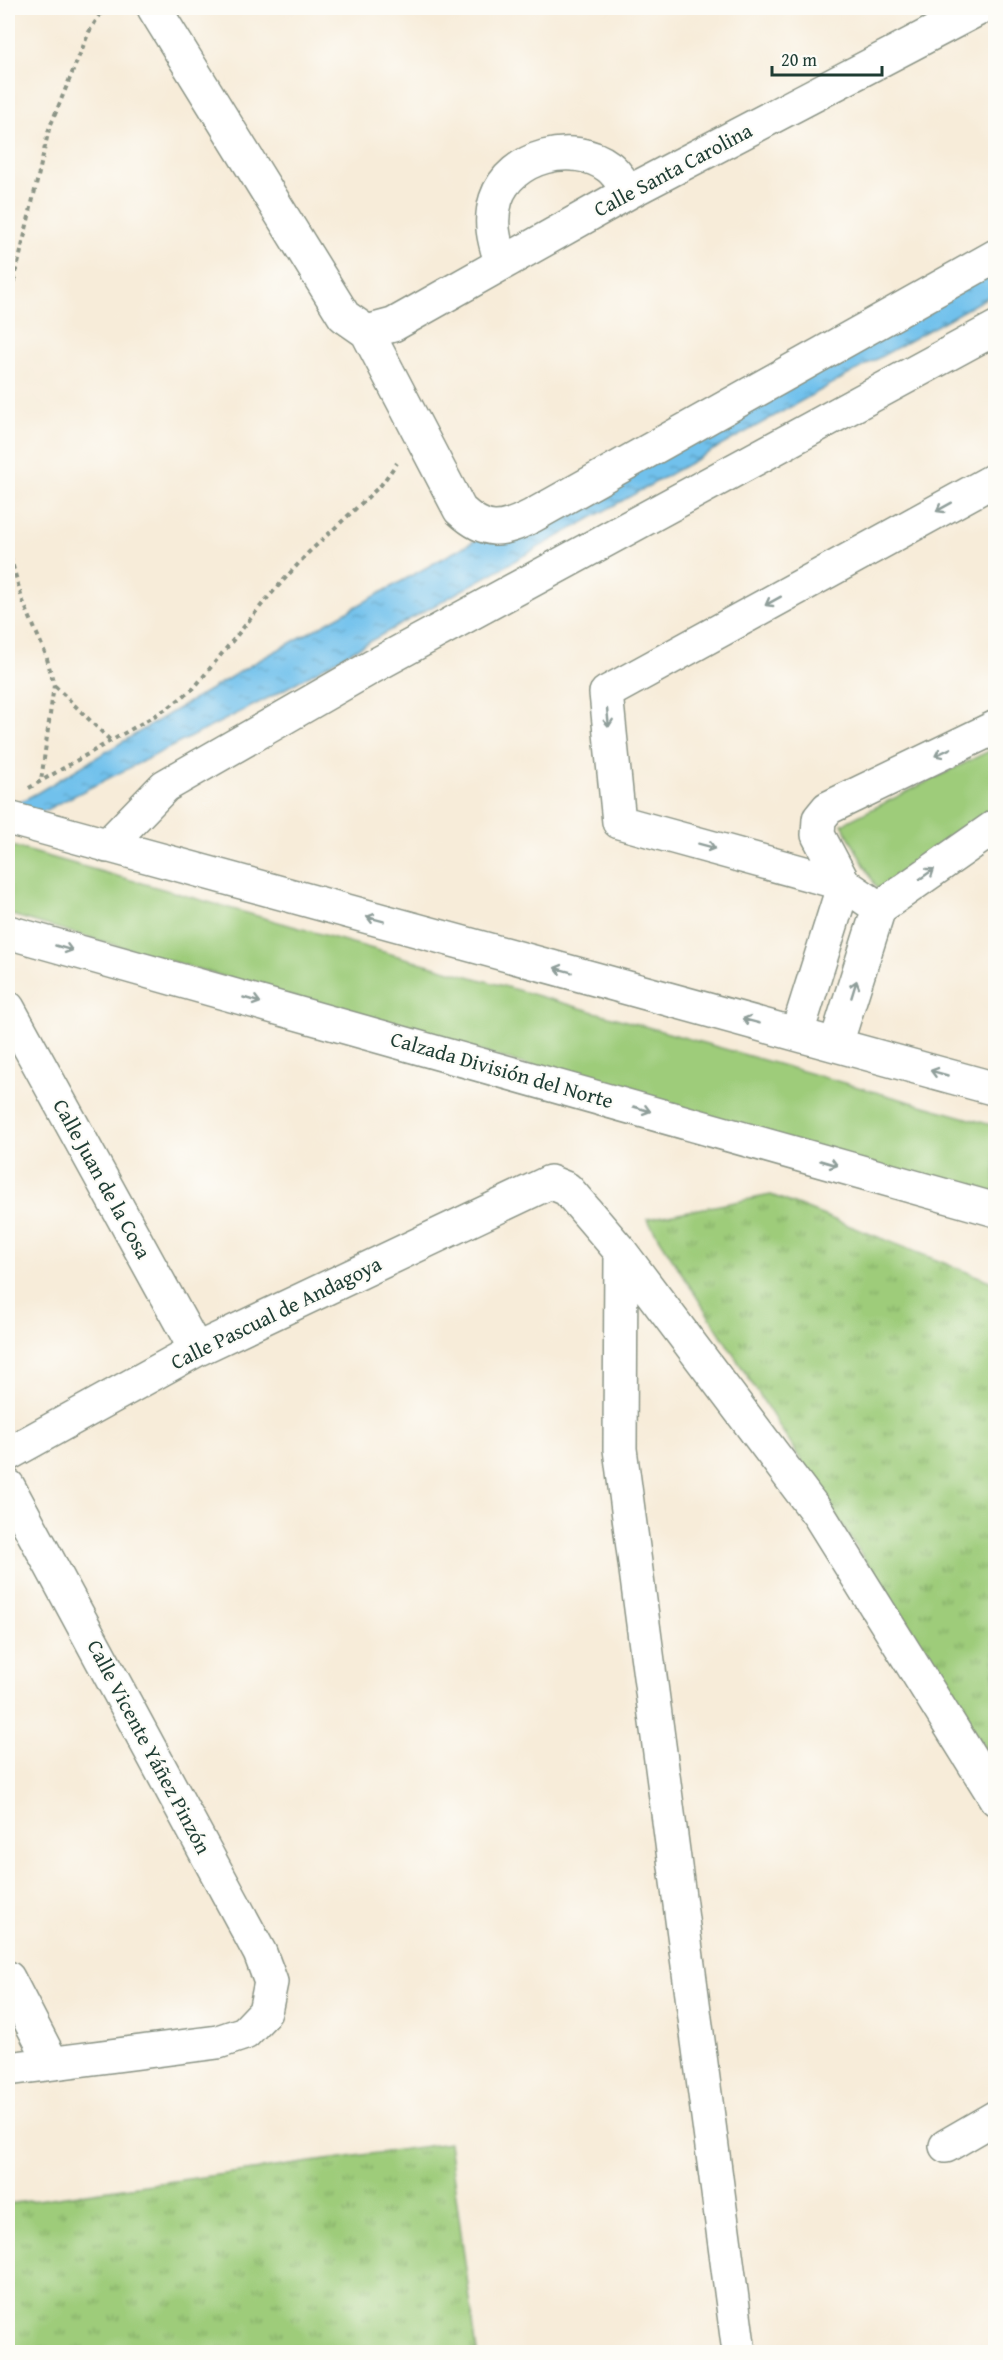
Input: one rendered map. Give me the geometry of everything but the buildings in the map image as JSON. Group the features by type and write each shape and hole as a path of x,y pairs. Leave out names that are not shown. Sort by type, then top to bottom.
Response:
{"street":[{"path":"154,8 344,316 367,332 460,510 472,521 490,528 509,527 996,256"},
{"name":"Calle Santa Carolina","path":"367,332 393,326 501,262 629,192 980,8"},
{"path":"501,262 491,231 496,198 516,171 545,155 578,153 609,167 629,192"},
{"path":"107,846 165,786 372,667 996,328"},
{"path":"879,908 844,884 620,822 606,693 996,479"},
{"path":"797,1033 844,884 818,835 819,819 828,808 996,727"},
{"path":"18,821 996,1089"},
{"path":"836,1044 879,908 996,826"},
{"name":"Calzada División del Norte","path":"8,932 996,1210"},
{"name":"Calle Juan de la Cosa","path":"8,1008 196,1350"},
{"name":"Calle Pascual de Andagoya","path":"8,1454 196,1350 550,1182 567,1189 621,1252"},
{"path":"621,1252 819,1515 996,1799"},
{"path":"621,1252 620,1449 739,2352"},
{"name":"Calle Vicente Yáñez Pinzón","path":"8,1486 260,1953 271,1982 265,2012 245,2033 218,2042 52,2063"},
{"path":"8,1978 52,2063 8,2069"},
{"path":"946,2146 996,2117"}],"path":[{"path":"8,308 49,129 89,33 104,8"},
{"path":"24,790 168,708 194,688 300,561 381,485 420,430"},
{"path":"8,548 17,580 46,655 54,685 41,781"},
{"path":"8,579 17,580"},
{"path":"54,685 111,741"}],"green space":[{"path":"995,748 995,813 880,894 842,824"},
{"path":"8,845 995,1126 995,1201 8,914"},
{"path":"771,1195 995,1283 995,1764 647,1219"},
{"path":"449,2143 477,2352 8,2352 8,2204"}],"water":[{"path":"995,252 995,293 272,696 8,829 8,808 256,662"}]}
